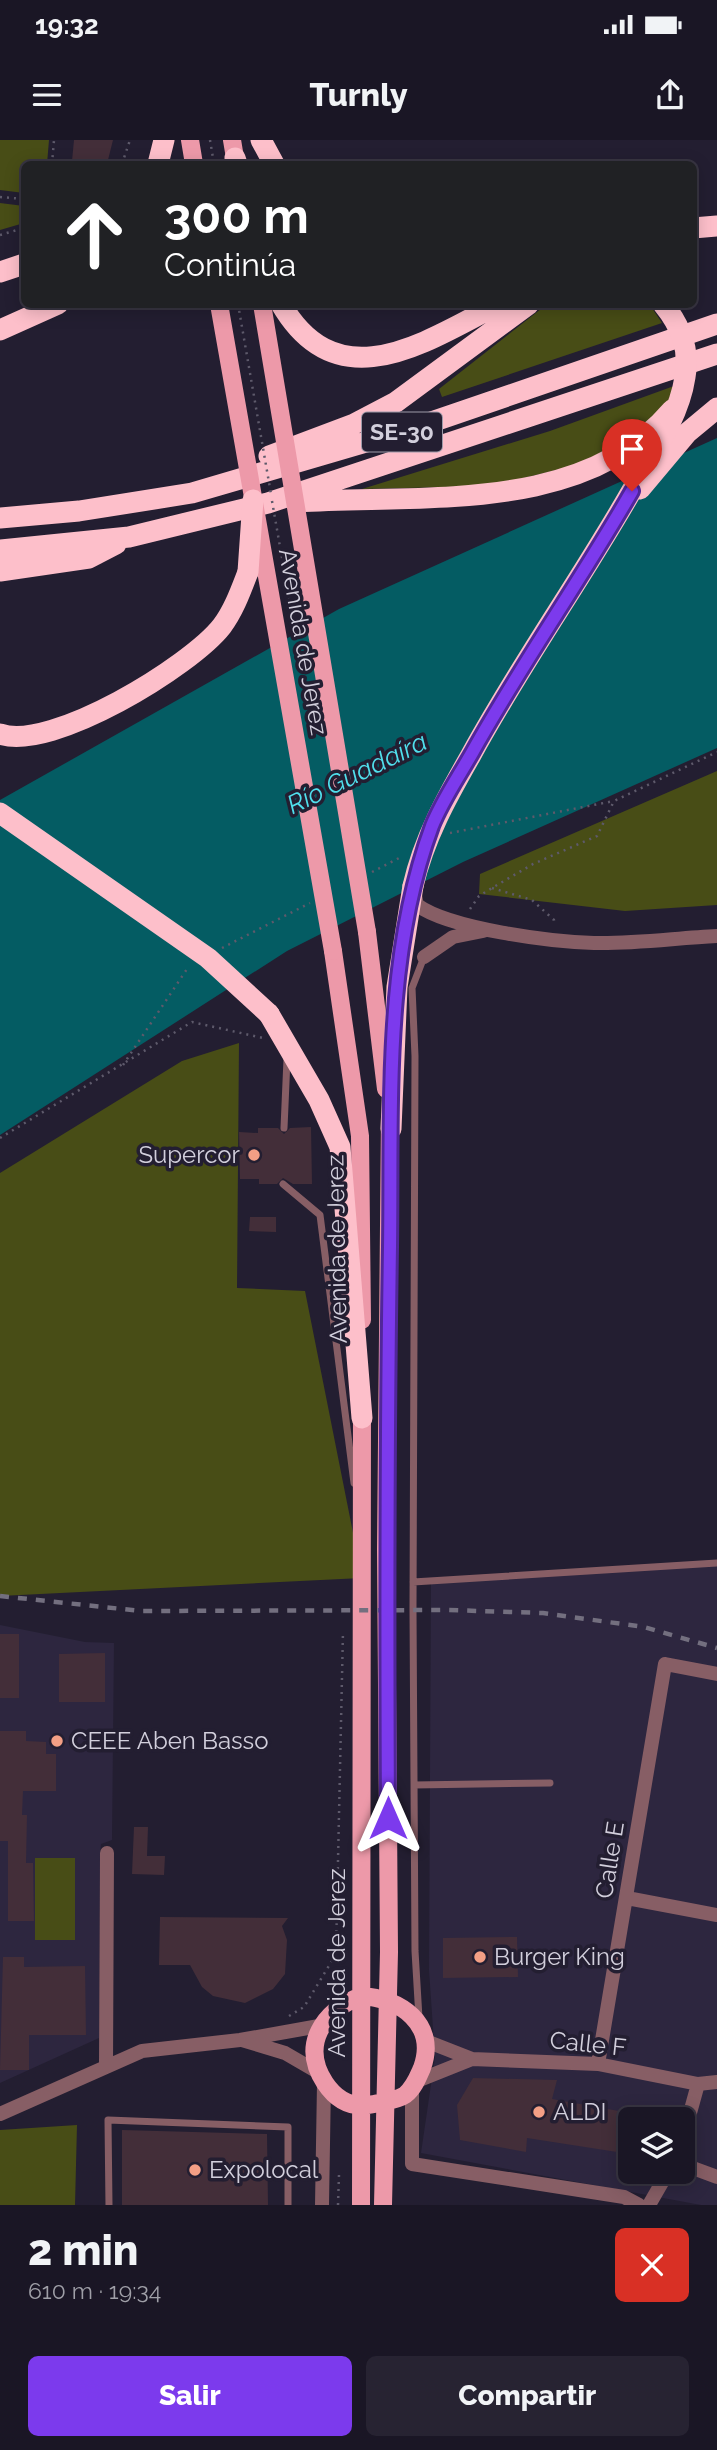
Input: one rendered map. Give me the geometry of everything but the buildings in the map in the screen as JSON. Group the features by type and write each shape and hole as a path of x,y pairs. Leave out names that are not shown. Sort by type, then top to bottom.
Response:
{"highway":[{"path":"159,161 164,140"},
{"path":"261,140 272,161"},
{"path":"697,228 717,226"},
{"path":"0,272 21,265"},
{"path":"0,330 49,308"},
{"path":"283,308 295,328 321,348 352,357 386,356 413,348 491,308"},
{"path":"79,512 286,451 354,424 430,379 524,308"},
{"path":"391,1129 397,987 405,925 413,886 433,822 660,442 685,379 687,351 677,321 666,308"},
{"name":"SE-30","path":"0,518 79,512 192,493 361,443 676,341 717,324"},
{"name":"SE-30","path":"0,550 129,537 260,502 717,354"},
{"path":"0,734 47,734 86,719 184,660 222,627 236,604 248,572 260,502 450,497 531,489 620,454 652,433 677,404"},
{"path":"618,515 687,433 717,408"},
{"path":"0,571 89,558 129,537"},
{"path":"0,813 208,958 269,1014 288,1044 319,1100 340,1147 362,1418"}],"main road":[{"path":"190,140 194,161"},
{"name":"Avenida de Jerez","path":"220,308 260,502 333,951 360,1136 360,2205"},
{"name":"Avenida de Jerez","path":"263,308 367,932 391,1129 386,1550 388,1999 383,2205"},
{"path":"361,1996 388,1999 419,2022 426,2041 424,2063 414,2084 404,2095 362,2107 347,2104 331,2093 320,2077 313,2052 319,2026 330,2013 361,1996"}],"street":[{"path":"413,886 417,905 428,914 491,930 594,943 717,936"},
{"path":"424,957 453,937 491,930"},
{"name":"Calle E","path":"598,2064 665,1664 717,1674"},
{"path":"106,2067 107,1853"},
{"path":"627,1898 717,1915"},
{"path":"0,2114 142,2051 240,2040 319,2026"},
{"path":"240,2040 285,2053 320,2077 322,2205"},
{"name":"Calle F","path":"426,2041 472,2059 598,2064 698,2084 717,2082"},
{"name":"Calle F","path":"414,2084 472,2059"},
{"path":"414,2084 412,2164 624,2197 639,2205"},
{"path":"692,2107 698,2084"},
{"path":"695,2169 717,2177"},
{"path":"649,2205 661,2184"}],"lane":[{"path":"405,925 412,988 415,1056 413,1582 419,2022"},
{"path":"412,988 424,957"},
{"path":"284,1128 288,1044"},
{"path":"284,1184 320,1215 333,1300 362,1550"},
{"path":"413,1582 717,1563"},
{"path":"414,1785 550,1783"},
{"path":"108,2205 108,2120 288,2126 288,2205"}],"path":[{"path":"51,161 54,140"},
{"path":"123,161 130,140"},
{"path":"210,140 214,161"},
{"path":"0,197 21,199"},
{"path":"0,235 21,229"},
{"path":"461,924 479,895 533,864 597,836 614,801 717,752"},
{"path":"492,888 532,900 554,920 555,939"},
{"path":"0,1138 63,1097 192,1022 288,1044"},
{"path":"285,2020 304,2007 336,1954 344,1630"},
{"path":"336,1954 345,1953"}],"shaded area":[{"path":"0,140 49,140 47,161 21,161 21,193 0,190"},
{"path":"0,203 21,206 21,224 0,230"},
{"path":"542,308 652,308 662,323 442,397 439,389"},
{"path":"674,386 665,409 622,444 569,467 491,486 362,489 550,431"},
{"path":"717,771 717,905 625,911 479,894 480,874"},
{"path":"239,1043 237,1288 305,1291 362,1578 0,1596 0,1173 182,1061"},
{"path":"717,1560 717,2205 701,2205 421,2153 435,2057 429,1970 431,1578"},
{"path":"0,1625 85,1642 114,1643 112,1840 101,1844 100,1855 99,2038 0,2083"},
{"path":"35,1858 75,1858 75,1940 35,1940"},
{"path":"77,2125 75,2205 0,2205 0,2130"}],"water":[{"name":"Río Guadaíra","path":"717,438 717,748 463,862 287,951 0,1135 0,800 339,609"}],"railway":[{"path":"0,1596 141,1611 448,1610 543,1613 644,1627 717,1648"}],"place":[{"name":"Supercor","path":"254,1155"},
{"name":"CEEE Aben Basso","path":"57,1741"},
{"name":"Burger King","path":"480,1957"},
{"name":"ALDI","path":"539,2112"},
{"name":"Expolocal","path":"195,2170"}],"route":[{"path":"388,1818 386,1550 391,1129 397,987 405,925 415,877 433,822 486,727 632,491"}]}
